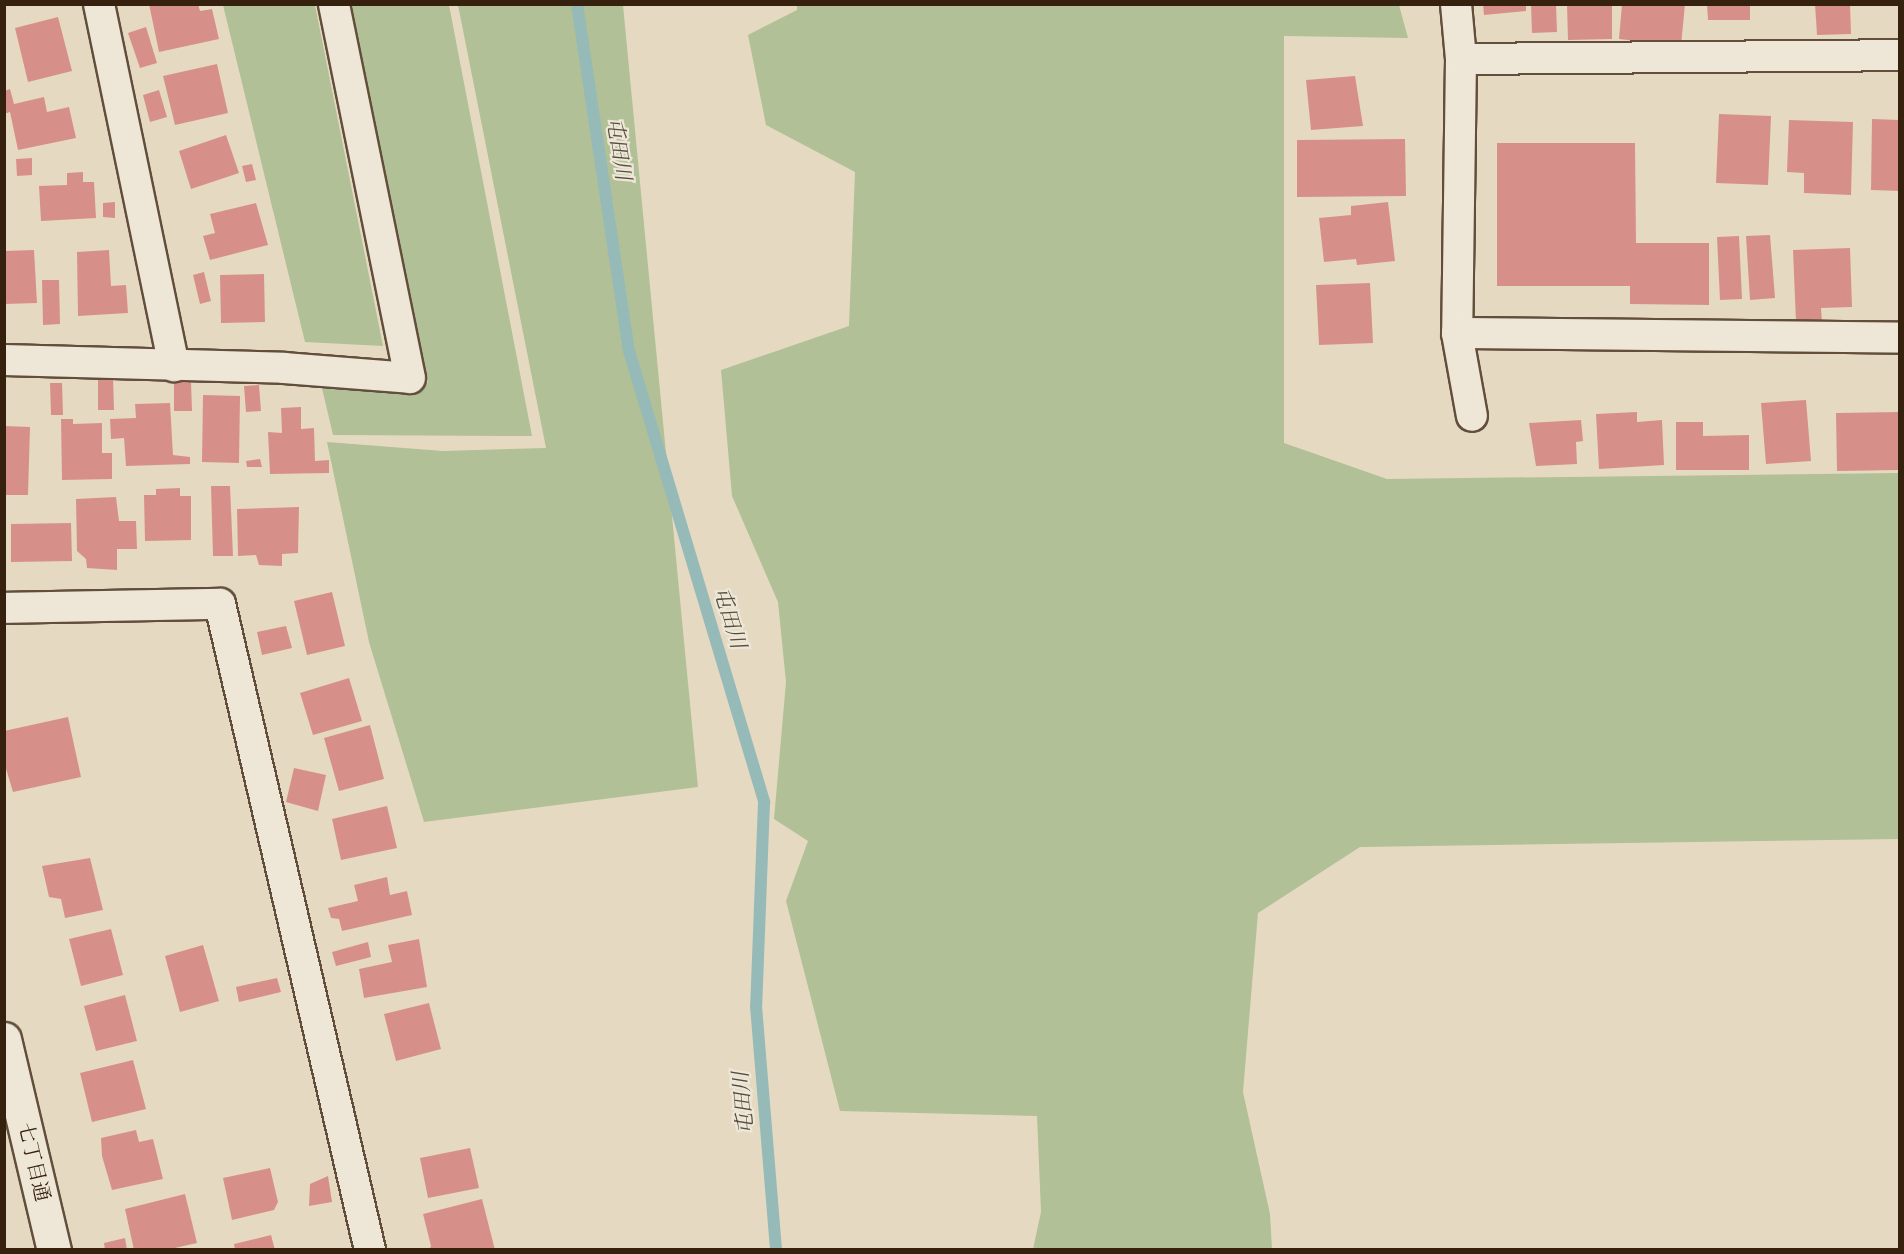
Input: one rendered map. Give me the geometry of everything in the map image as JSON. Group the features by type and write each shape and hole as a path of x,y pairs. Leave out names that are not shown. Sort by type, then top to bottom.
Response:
{"street":[{"path":"99,4 174,366"},
{"path":"4,360 285,368 410,378 333,4"},
{"path":"1455,4 1461,59 1457,333 1472,416"},
{"path":"1461,59 1899,55"},
{"path":"1457,333 1899,338"},
{"path":"4,608 220,604 370,1250"},
{"name":"七丁目通","path":"4,1039 54,1250"}],"green space":[{"path":"223,5 315,5 383,346 305,342"},
{"path":"345,5 449,5 532,436 333,435 321,384 428,383"},
{"path":"458,5 623,5 698,787 424,822 369,642 327,442 443,451 546,448"},
{"path":"797,5 1399,5 1408,38 1284,36 1284,443 1387,479 1899,473 1899,839 1360,847 1258,913 1243,1092 1270,1214 1272,1249 1033,1249 1041,1212 1037,1116 840,1111 786,901 808,841 774,819 786,682 778,602 732,496 721,370 849,326 855,172 766,125 748,35 797,10"}],"building":[{"path":"149,4 198,4 200,11 212,9 219,39 159,52"},
{"path":"1483,4 1526,4 1526,11 1484,15"},
{"path":"1531,4 1556,4 1557,32 1532,33"},
{"path":"1567,4 1612,4 1612,39 1568,40"},
{"path":"1622,4 1685,4 1681,46 1619,39"},
{"path":"1707,4 1750,4 1750,20 1708,20"},
{"path":"1815,4 1850,4 1851,34 1817,35"},
{"path":"58,17 72,71 28,82 15,28"},
{"path":"146,27 157,63 140,68 128,33"},
{"path":"217,64 228,113 175,125 163,76"},
{"path":"1355,76 1363,126 1311,130 1306,80"},
{"path":"10,89 14,104 44,97 47,112 69,107 76,138 18,150 10,112 4,114 4,91"},
{"path":"159,90 167,117 150,122 143,95"},
{"path":"1719,114 1771,116 1768,185 1716,183"},
{"path":"1872,119 1900,120 1900,191 1871,190"},
{"path":"1789,120 1853,122 1851,195 1804,193 1804,173 1787,172"},
{"path":"226,135 239,173 191,189 179,151"},
{"path":"1405,139 1406,196 1297,197 1297,140"},
{"path":"1497,143 1635,143 1636,243 1709,243 1709,305 1630,304 1630,286 1497,286"},
{"path":"32,158 32,175 17,176 16,159"},
{"path":"252,164 256,180 246,182 242,166"},
{"path":"83,172 83,182 94,182 96,218 41,221 39,186 67,185 67,173"},
{"path":"115,202 115,218 103,217 103,203"},
{"path":"1388,202 1395,261 1357,265 1356,259 1324,262 1319,218 1351,215 1351,206"},
{"path":"256,203 268,245 210,260 203,236 215,233 210,214"},
{"path":"1770,235 1775,298 1750,300 1746,236"},
{"path":"1739,236 1742,299 1720,300 1717,237"},
{"path":"1850,248 1852,307 1821,308 1822,322 1796,322 1793,250"},
{"path":"34,250 37,303 4,304 4,251"},
{"path":"109,250 111,286 126,285 128,313 78,316 77,252"},
{"path":"204,272 211,301 200,304 193,275"},
{"path":"264,274 265,322 221,323 220,275"},
{"path":"42,280 59,280 60,324 43,325"},
{"path":"1370,283 1373,343 1319,345 1316,285"},
{"path":"98,378 113,378 114,410 98,410"},
{"path":"174,382 191,382 192,411 174,411"},
{"path":"50,383 62,383 63,415 51,415"},
{"path":"259,385 261,411 246,412 244,386"},
{"path":"203,395 240,396 239,463 202,462"},
{"path":"1806,400 1811,461 1766,464 1761,403"},
{"path":"170,403 173,455 190,457 190,464 126,466 124,438 111,439 110,419 136,418 135,404"},
{"path":"301,407 301,429 314,428 315,461 329,460 329,473 270,474 268,432 282,433 281,408"},
{"path":"1637,412 1637,422 1662,420 1664,465 1599,469 1596,414"},
{"path":"1900,412 1900,470 1837,471 1836,413"},
{"path":"61,419 73,419 73,424 102,423 102,453 112,453 112,479 62,480"},
{"path":"1581,420 1583,441 1576,442 1577,464 1536,466 1529,423"},
{"path":"1676,422 1703,422 1703,436 1749,435 1749,470 1676,470"},
{"path":"4,426 30,427 28,495 4,495"},
{"path":"260,459 262,467 247,467 246,461"},
{"path":"211,486 230,486 233,556 213,556"},
{"path":"180,488 180,496 191,496 191,540 145,541 144,495 156,495 156,489"},
{"path":"116,497 119,521 136,521 137,549 117,549 117,570 87,568 86,559 77,551 76,499"},
{"path":"299,507 298,553 282,554 282,566 259,565 256,555 238,556 237,509"},
{"path":"71,523 72,561 11,562 11,524"},
{"path":"332,592 345,646 307,655 294,601"},
{"path":"286,626 292,648 262,655 257,632"},
{"path":"349,678 362,721 313,735 300,693"},
{"path":"68,717 81,777 13,792 4,762 4,731"},
{"path":"370,725 384,779 339,791 324,738"},
{"path":"294,768 326,775 318,811 286,802"},
{"path":"387,806 397,848 341,860 332,819"},
{"path":"90,858 103,910 65,918 61,899 49,897 42,866"},
{"path":"387,877 390,895 407,891 412,915 342,931 339,919 331,918 328,908 358,901 354,885"},
{"path":"111,929 123,975 81,986 69,939"},
{"path":"419,939 427,987 364,998 359,969 392,962 388,945"},
{"path":"368,942 371,957 336,966 332,952"},
{"path":"203,945 219,1001 180,1012 165,956"},
{"path":"277,978 281,992 239,1002 236,987"},
{"path":"125,995 137,1041 96,1051 84,1006"},
{"path":"429,1003 441,1049 396,1061 384,1014"},
{"path":"133,1060 146,1109 92,1122 80,1073"},
{"path":"136,1130 139,1142 153,1139 163,1179 112,1190 102,1156 101,1138"},
{"path":"470,1148 479,1188 428,1198 420,1158"},
{"path":"270,1168 278,1202 274,1210 232,1220 223,1178"},
{"path":"328,1176 332,1202 309,1206 310,1184"},
{"path":"185,1194 197,1243 166,1250 134,1250 125,1209"},
{"path":"482,1199 495,1250 429,1250 431,1246 423,1214"},
{"path":"271,1235 275,1250 235,1250 234,1244"},
{"path":"125,1238 127,1250 105,1250 104,1243"}],"waterway":[{"name":"屯田川","path":"577,4 629,351 764,802 756,1006 776,1250"}]}
